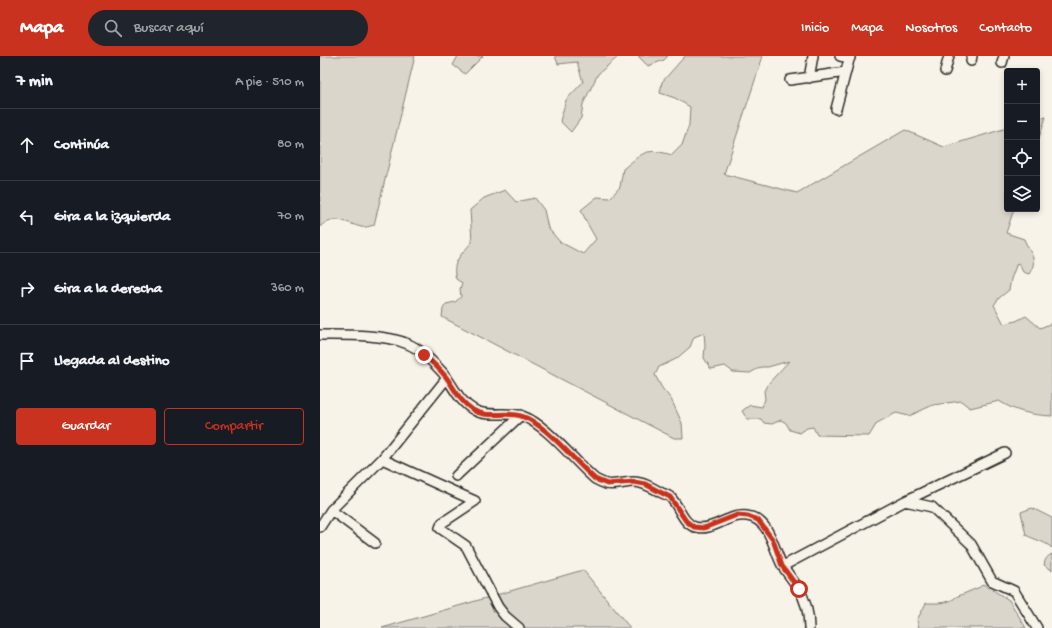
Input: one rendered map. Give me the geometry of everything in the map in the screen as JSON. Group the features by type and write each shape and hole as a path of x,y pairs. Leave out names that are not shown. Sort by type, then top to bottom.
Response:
{"street":[{"path":"809,78 813,56"},
{"path":"836,109 850,57 840,56"},
{"path":"945,71 949,56"},
{"path":"790,80 846,72"},
{"path":"320,335 369,336 408,344 436,364 463,402 474,411 487,414 521,416 538,424 595,479 607,484 634,482 645,484 670,497 686,521 694,527 704,528 737,515 748,516 758,520 773,540 782,566 799,589 805,601 809,616 809,628"},
{"path":"320,527 331,510 382,459 447,378"},
{"path":"456,476 521,416"},
{"path":"782,566 905,501 1005,453"},
{"path":"382,459 475,501 442,523 440,528 466,546 498,607 505,616 519,628"},
{"path":"905,501 932,507 971,544 992,581 1014,591 1037,628"},
{"path":"331,510 375,543"}],"shaded area":[{"path":"320,56 415,56 374,225 368,227 335,220 325,223 320,227"},
{"path":"458,56 483,56 465,74 453,65"},
{"path":"555,56 619,56 598,74 583,104 581,118 571,132 560,121 566,100 583,82 577,62 558,64"},
{"path":"638,56 668,56 664,60 648,66"},
{"path":"685,56 763,56 724,174 797,193 905,130 944,147 1004,129 1004,212 1013,212 1006,233 1024,239 1032,256 1033,264 1029,274 1023,272 1017,263 1011,279 1009,290 999,298 994,305 1004,324 1016,321 1026,316 1040,328 1052,323 1052,416 1024,412 999,401 970,408 961,401 933,405 909,416 896,413 877,423 869,436 817,435 813,427 807,428 800,433 790,430 786,423 781,420 772,424 764,423 761,419 747,419 742,411 750,405 762,407 765,399 764,391 767,385 789,361 768,367 761,367 750,373 733,372 725,366 711,369 704,358 704,333 694,337 690,347 676,359 659,367 655,375 662,388 671,399 682,423 683,438 674,438 442,317 443,309 446,304 455,302 461,297 460,289 462,283 456,279 456,263 472,242 470,210 484,198 505,190 516,202 535,198 544,210 548,228 560,242 583,254 596,239 581,210 597,197 610,198 620,187 623,169 640,155 656,152 672,155 682,145 689,125 690,107 675,98 660,93 662,82"},
{"path":"1046,117 1040,135 1040,118"},
{"path":"1032,508 1052,518 1052,548 1026,535 1021,512"},
{"path":"1052,554 1052,570 1044,565 1048,556"},
{"path":"583,570 630,628 382,628"},
{"path":"983,584 1009,600 1026,628 919,628 917,620 926,603 942,603 950,601 980,587"}],"route":[{"path":"424,355 436,364 463,402 474,411 487,414 521,416 538,424 595,479 607,484 634,482 645,484 670,497 686,521 694,527 704,528 737,515 748,516 758,520 773,540 782,566 799,589"}]}
